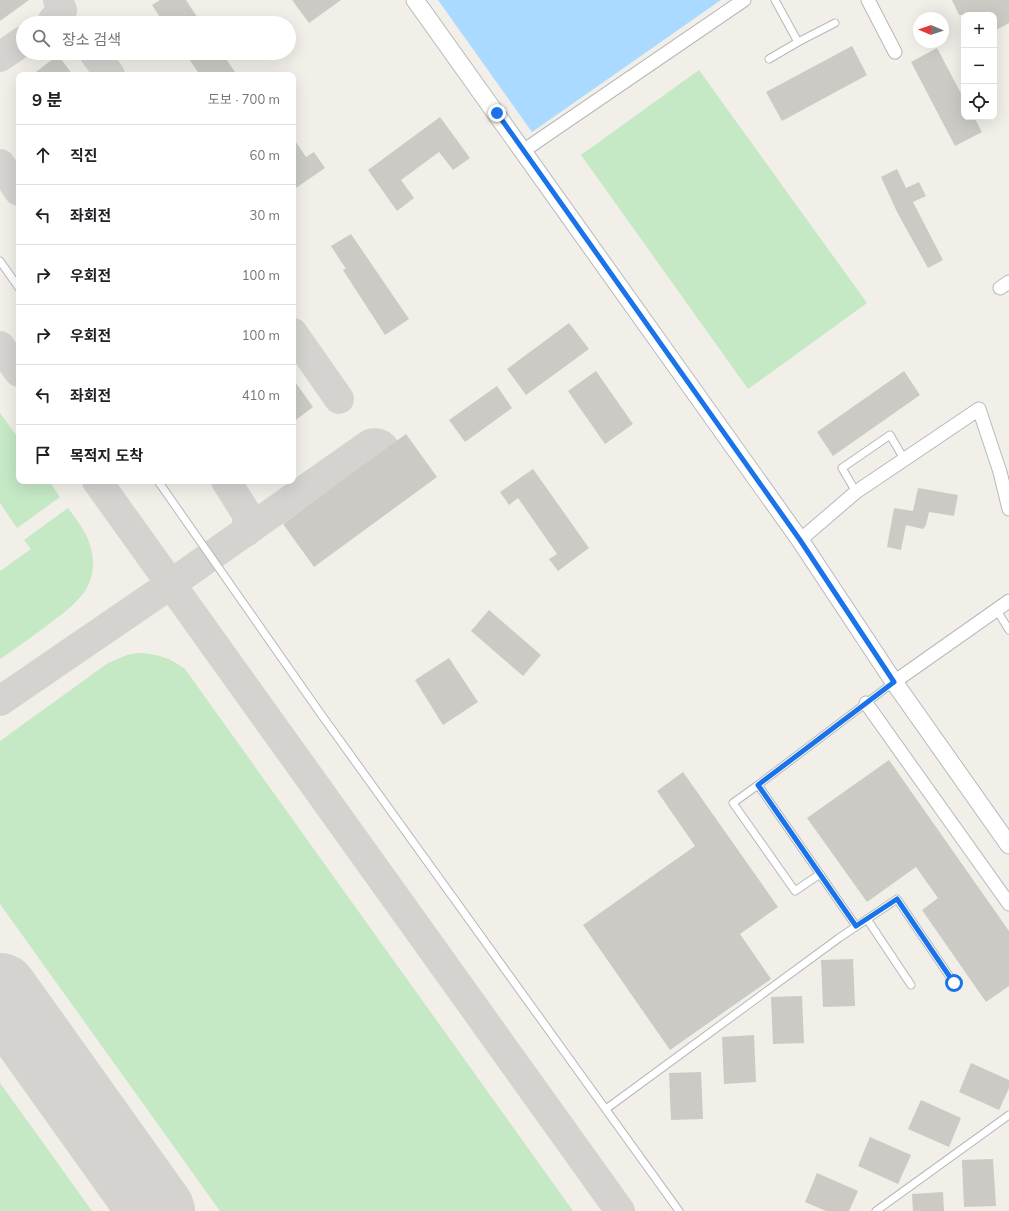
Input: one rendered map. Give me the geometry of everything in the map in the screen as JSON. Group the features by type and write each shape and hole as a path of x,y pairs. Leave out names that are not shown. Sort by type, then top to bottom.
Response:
{"street":[{"path":"415,0 800,540 894,682 1009,845"},
{"path":"523,151 744,0"},
{"path":"868,0 895,52"},
{"path":"800,540 856,492 904,458 979,410 1000,472 1009,509"},
{"path":"894,682 1009,601"},
{"path":"866,704 1009,904"}],"lane":[{"path":"775,0 798,42"},
{"path":"769,59 835,23"},
{"path":"0,261 16,284"},
{"path":"856,492 842,468 890,435 904,458"},
{"path":"160,484 318,710 679,1211"},
{"path":"996,609 1009,630"},
{"path":"820,874 795,891 733,803 894,682"},
{"path":"758,785 856,926"},
{"path":"606,1109 856,926 897,899 954,983"},
{"path":"867,919 911,985"},
{"path":"876,1211 1009,1116"}],"green space":[{"path":"699,70 867,303 748,389 581,155"},
{"path":"0,413 16,435 16,484 51,484 60,497 17,528 0,503"},
{"path":"68,508 83,529 89,542 93,557 93,570 90,582 76,602 67,610 0,659 0,571 31,549 24,540"},
{"path":"137,653 162,657 185,669 573,1211 220,1211 0,904 0,741 108,663 127,655"},
{"path":"0,1083 92,1211 0,1211"}],"water":[{"path":"438,0 721,0 532,132"}],"building":[{"path":"0,0 29,0 0,21"},
{"path":"160,0 186,0 196,16 159,16 152,5"},
{"path":"292,0 341,0 309,23"},
{"path":"952,0 1009,0 1009,23 997,29 997,12 961,12 961,15 959,15"},
{"path":"852,46 867,75 782,121 766,92"},
{"path":"937,48 961,93 961,120 976,120 982,132 955,146 911,62"},
{"path":"52,60 62,60 71,72 36,72"},
{"path":"190,60 227,60 235,72 198,72"},
{"path":"440,117 470,158 453,170 439,152 401,180 414,198 397,211 368,170"},
{"path":"296,142 306,157 314,152 325,168 296,188"},
{"path":"897,169 906,188 919,182 926,196 913,202 943,260 928,268 897,212 881,177"},
{"path":"351,234 409,319 385,335 343,270 346,269 331,246"},
{"path":"569,323 589,349 526,395 507,369"},
{"path":"596,371 633,424 605,444 568,391"},
{"path":"904,371 920,395 833,456 817,432"},
{"path":"296,383 313,407 296,420"},
{"path":"497,386 512,408 465,442 449,420"},
{"path":"406,434 437,477 314,567 283,524"},
{"path":"533,469 589,548 558,571 549,559 557,554 518,498 509,505 500,492"},
{"path":"918,488 958,495 954,516 929,512 926,525 923,529 906,525 901,550 887,547 894,508 913,511"},
{"path":"489,610 541,655 523,676 471,631"},
{"path":"449,658 478,702 443,725 415,680"},
{"path":"889,760 1009,931 1009,986 986,1002 922,910 938,898 916,867 867,902 807,818"},
{"path":"683,772 778,907 740,934 771,979 670,1050 583,925 695,846 657,791"},
{"path":"853,959 855,1006 823,1007 821,960"},
{"path":"802,996 804,1043 773,1044 771,997"},
{"path":"754,1035 756,1082 724,1084 722,1037"},
{"path":"971,1063 1009,1080 1009,1088 999,1110 959,1092"},
{"path":"701,1072 703,1119 671,1120 669,1073"},
{"path":"921,1100 961,1118 949,1147 908,1129"},
{"path":"870,1137 911,1155 898,1184 858,1166"},
{"path":"993,1159 996,1206 964,1207 962,1160"},
{"path":"817,1173 858,1191 849,1211 826,1211 805,1202"},
{"path":"943,1192 944,1211 913,1211 912,1194"}],"taxiway":[{"path":"57,16 62,10 58,0"},
{"path":"0,57 16,46"},
{"path":"99,60 108,72"},
{"path":"0,164 16,187"},
{"path":"296,337 339,399"},
{"path":"0,346 16,368"},
{"path":"0,701 171,584 370,444 379,444 386,450"},
{"path":"99,484 620,1211"},
{"path":"228,484 248,516 246,532"}],"runway":[{"path":"0,991 157,1211"}],"route":[{"path":"497,113 800,540 894,682 758,785 856,926 897,899 954,983"}]}
